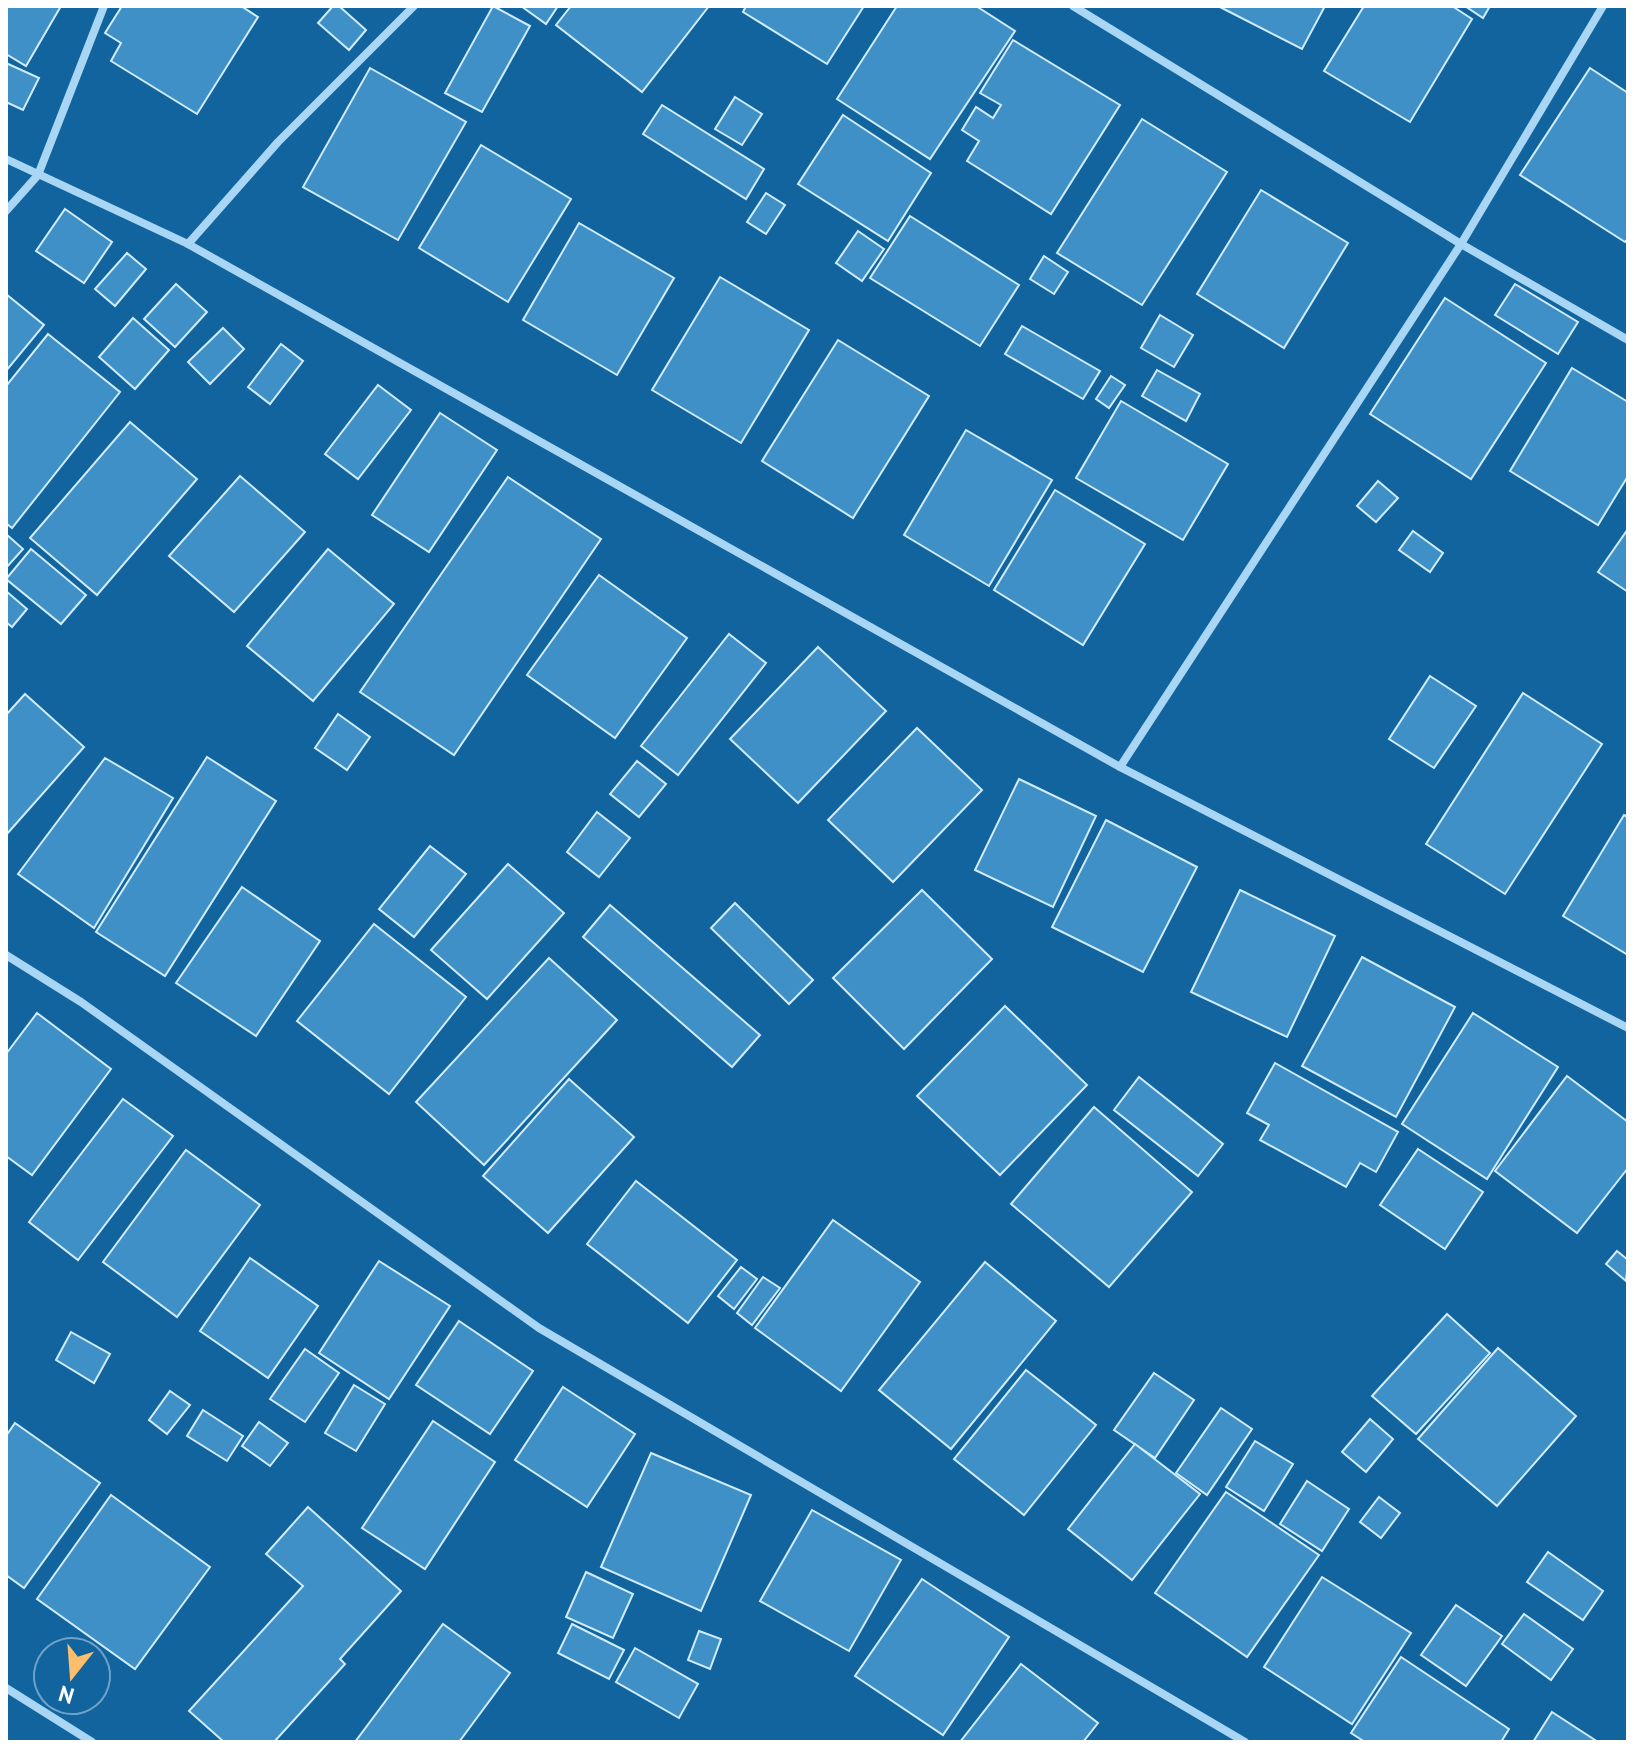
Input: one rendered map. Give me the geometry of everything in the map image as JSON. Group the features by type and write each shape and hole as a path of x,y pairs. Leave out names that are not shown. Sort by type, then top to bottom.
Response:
{"street":[{"path":"6,211 38,175 104,6"},
{"path":"188,244 278,142 414,6"},
{"path":"1073,6 1461,244 1628,340"},
{"path":"1120,767 1461,244 1603,6"},
{"path":"6,159 188,244 1120,767 1628,1028"},
{"path":"6,955 81,1002 539,1328 1245,1742"},
{"path":"6,1688 92,1742"}],"building":[{"path":"6,6 61,6 26,66 6,54"},
{"path":"122,6 241,6 258,17 197,114 111,61 121,43 105,33"},
{"path":"333,6 339,6 366,30 349,50 318,23"},
{"path":"493,6 530,26 482,112 445,93"},
{"path":"521,6 558,6 546,24"},
{"path":"571,6 709,6 642,92 556,25"},
{"path":"746,6 864,6 827,64 743,12"},
{"path":"897,6 976,6 1015,31 930,159 837,99"},
{"path":"1218,6 1325,6 1302,49"},
{"path":"1364,6 1452,6 1472,19 1410,122 1324,71"},
{"path":"1465,6 1490,6 1483,18"},
{"path":"1013,40 1120,105 1051,214 967,161 979,141 962,130 976,107 993,118 1001,105 980,93"},
{"path":"6,63 39,78 23,110 6,102"},
{"path":"370,68 466,122 398,240 303,187"},
{"path":"1590,68 1628,93 1628,238 1625,242 1520,175"},
{"path":"735,97 762,114 742,145 715,129"},
{"path":"662,105 764,169 746,199 643,134"},
{"path":"843,115 931,173 888,241 798,184"},
{"path":"1142,119 1227,172 1142,305 1057,253"},
{"path":"481,145 571,199 508,302 419,248"},
{"path":"1261,190 1348,243 1284,348 1197,294"},
{"path":"766,193 785,205 766,234 747,222"},
{"path":"65,209 112,242 84,283 36,251"},
{"path":"910,216 1019,285 980,346 870,278"},
{"path":"579,223 674,278 617,375 523,320"},
{"path":"858,231 884,249 862,281 836,263"},
{"path":"127,253 146,269 115,306 95,289"},
{"path":"1044,256 1068,272 1054,294 1030,279"},
{"path":"720,277 809,330 741,443 652,390"},
{"path":"176,284 207,312 175,347 144,319"},
{"path":"1515,284 1578,322 1558,354 1495,315"},
{"path":"6,294 44,325 6,371"},
{"path":"1445,298 1546,363 1471,479 1370,414"},
{"path":"1160,315 1193,335 1174,367 1141,348"},
{"path":"133,318 169,350 135,389 99,357"},
{"path":"1022,326 1100,371 1083,399 1005,354"},
{"path":"223,328 244,349 210,384 188,362"},
{"path":"48,334 120,392 12,528 6,523 6,386"},
{"path":"838,340 929,396 853,518 762,461"},
{"path":"281,344 303,361 270,404 248,387"},
{"path":"1572,368 1628,402 1628,476 1598,525 1510,471"},
{"path":"1157,370 1200,394 1186,421 1142,396"},
{"path":"1111,376 1125,385 1109,408 1096,399"},
{"path":"378,385 411,410 358,479 325,454"},
{"path":"1121,401 1228,464 1183,540 1076,478"},
{"path":"440,413 497,450 429,552 372,515"},
{"path":"130,422 197,479 97,595 30,538"},
{"path":"966,430 1052,480 989,586 904,535"},
{"path":"240,476 305,532 234,612 169,556"},
{"path":"508,477 601,539 454,755 360,692"},
{"path":"1378,481 1398,498 1376,522 1357,506"},
{"path":"1055,490 1145,544 1083,645 994,590"},
{"path":"1628,529 1628,592 1598,572"},
{"path":"1413,531 1443,553 1430,572 1399,550"},
{"path":"6,534 23,549 6,568"},
{"path":"31,549 86,595 61,624 6,579"},
{"path":"328,549 394,604 313,701 247,646"},
{"path":"599,575 687,638 615,738 527,675"},
{"path":"6,591 27,609 12,627 6,622"},
{"path":"729,634 766,663 678,775 641,746"},
{"path":"818,647 886,711 798,803 730,739"},
{"path":"1430,676 1476,706 1434,768 1389,739"},
{"path":"1523,693 1602,744 1505,894 1426,844"},
{"path":"25,694 84,747 6,835 6,715"},
{"path":"338,714 370,737 347,770 315,748"},
{"path":"917,728 982,790 893,882 828,820"},
{"path":"207,757 276,801 165,976 96,932"},
{"path":"105,758 173,798 94,928 18,874"},
{"path":"637,761 666,784 639,817 610,794"},
{"path":"1019,779 1096,816 1053,907 975,870"},
{"path":"597,812 630,838 599,877 567,852"},
{"path":"1624,815 1628,817 1628,955 1563,916"},
{"path":"1106,820 1197,867 1143,972 1052,927"},
{"path":"430,846 466,874 414,937 379,909"},
{"path":"508,864 564,913 487,999 431,950"},
{"path":"242,887 320,941 256,1036 176,983"},
{"path":"922,890 992,959 904,1049 833,978"},
{"path":"1240,890 1335,936 1287,1037 1191,992"},
{"path":"735,903 813,980 789,1004 711,928"},
{"path":"610,905 760,1035 732,1067 583,937"},
{"path":"374,924 466,997 389,1094 297,1021"},
{"path":"1362,957 1455,1007 1396,1117 1302,1066"},
{"path":"549,958 617,1020 484,1165 416,1102"},
{"path":"1005,1006 1087,1085 1000,1175 917,1096"},
{"path":"37,1013 111,1069 32,1175 6,1156 6,1054"},
{"path":"1473,1013 1558,1067 1487,1179 1402,1124"},
{"path":"1275,1063 1398,1132 1376,1172 1360,1163 1346,1187 1260,1140 1269,1125 1247,1113"},
{"path":"1567,1076 1628,1122 1628,1168 1577,1233 1495,1171"},
{"path":"1139,1077 1223,1144 1198,1176 1114,1110"},
{"path":"569,1079 634,1137 548,1233 483,1176"},
{"path":"123,1099 173,1136 78,1260 29,1222"},
{"path":"1094,1107 1192,1192 1109,1287 1011,1204"},
{"path":"1418,1149 1483,1192 1445,1249 1380,1205"},
{"path":"186,1150 260,1205 177,1317 103,1262"},
{"path":"636,1181 737,1260 688,1323 587,1244"},
{"path":"833,1220 920,1282 841,1391 755,1328"},
{"path":"1617,1251 1628,1260 1626,1281 1606,1264"},
{"path":"250,1258 318,1306 268,1378 200,1331"},
{"path":"379,1261 450,1306 389,1399 319,1353"},
{"path":"985,1262 1056,1321 951,1449 879,1390"},
{"path":"741,1267 757,1279 734,1309 718,1296"},
{"path":"763,1277 780,1288 752,1325 737,1313"},
{"path":"1447,1314 1490,1353 1416,1434 1372,1396"},
{"path":"459,1321 533,1371 490,1434 416,1385"},
{"path":"71,1332 110,1354 94,1383 56,1360"},
{"path":"1498,1348 1576,1416 1497,1506 1418,1439"},
{"path":"305,1349 339,1373 305,1422 270,1399"},
{"path":"1026,1370 1096,1425 1024,1515 954,1459"},
{"path":"1154,1373 1194,1400 1155,1458 1114,1430"},
{"path":"354,1385 385,1404 356,1451 325,1433"},
{"path":"563,1387 635,1434 587,1507 515,1460"},
{"path":"170,1391 190,1405 167,1434 149,1420"},
{"path":"1221,1408 1252,1429 1207,1495 1176,1473"},
{"path":"203,1410 243,1436 227,1461 187,1436"},
{"path":"1370,1419 1393,1439 1366,1472 1342,1452"},
{"path":"433,1421 495,1462 425,1569 362,1528"},
{"path":"259,1422 288,1443 270,1466 242,1446"},
{"path":"15,1423 100,1483 24,1588 6,1575 6,1436"},
{"path":"1255,1441 1293,1464 1264,1511 1226,1487"},
{"path":"1135,1444 1200,1494 1132,1580 1068,1529"},
{"path":"651,1453 751,1495 701,1611 601,1567"},
{"path":"1307,1481 1349,1509 1322,1551 1280,1524"},
{"path":"1226,1492 1319,1555 1247,1657 1155,1593"},
{"path":"111,1495 210,1567 135,1669 112,1653 112,1636 89,1636 37,1599"},
{"path":"1379,1497 1400,1513 1381,1538 1360,1522"},
{"path":"308,1507 401,1591 340,1659 345,1664 274,1742 224,1742 189,1711 303,1586 266,1554"},
{"path":"812,1510 901,1560 849,1651 760,1601"},
{"path":"1548,1552 1603,1591 1583,1620 1527,1582"},
{"path":"586,1572 633,1594 613,1638 566,1617"},
{"path":"1322,1577 1411,1633 1352,1724 1264,1667"},
{"path":"922,1579 1009,1637 943,1735 855,1676"},
{"path":"1456,1605 1502,1636 1466,1686 1421,1655"},
{"path":"1524,1614 1573,1649 1551,1680 1502,1644"},
{"path":"443,1624 510,1673 459,1742 355,1742"},
{"path":"572,1624 624,1650 609,1679 558,1653"},
{"path":"699,1631 721,1639 710,1669 688,1660"},
{"path":"635,1648 698,1684 679,1718 616,1682"},
{"path":"1401,1657 1509,1729 1501,1742 1365,1742 1351,1733"},
{"path":"1021,1664 1098,1723 1083,1742 960,1742"},
{"path":"1552,1712 1598,1742 1533,1742"}]}
